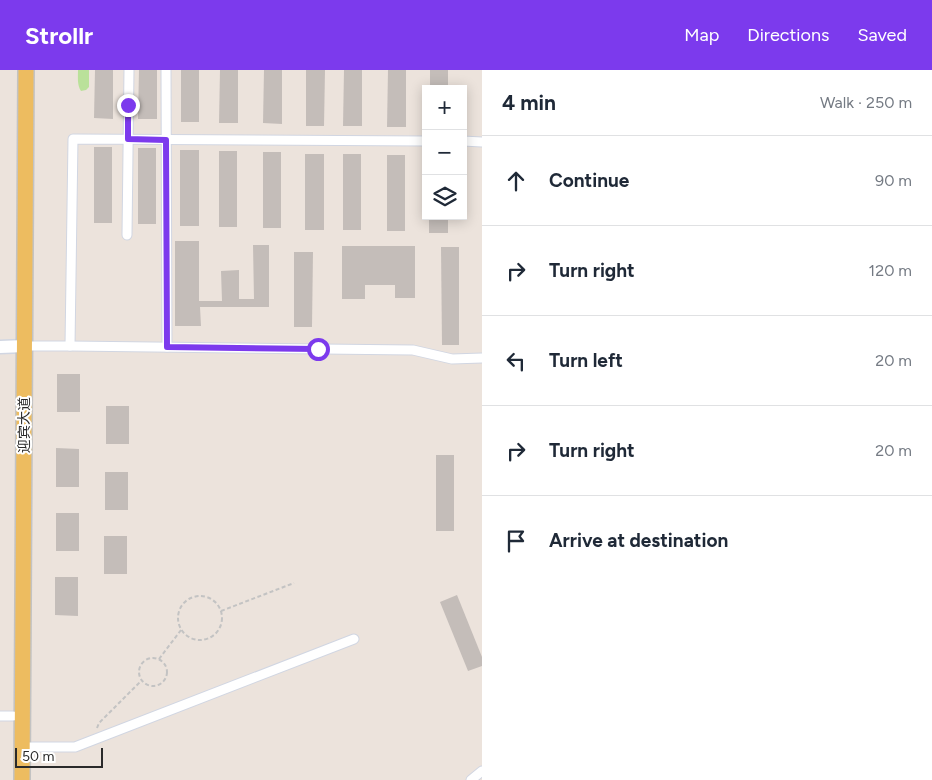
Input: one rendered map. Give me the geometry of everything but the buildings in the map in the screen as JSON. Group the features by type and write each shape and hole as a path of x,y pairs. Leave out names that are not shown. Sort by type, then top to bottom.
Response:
{"main road":[{"name":"迎宾大道","path":"12,780 6,716 17,70"},
{"name":"迎宾大道","path":"22,780 13,346 26,70"}],"street":[{"path":"128,235 129,70"},
{"path":"166,70 167,347"},
{"path":"70,346 73,139 422,141"},
{"path":"467,141 482,142"},
{"path":"13,346 413,350 452,358 482,358"},
{"path":"22,746 75,747 354,639"},
{"path":"471,780 482,770"}],"path":[{"path":"220,611 294,584"},
{"path":"195,596 209,598 215,602 220,611 222,622 214,635 200,640 193,639 186,636 181,630 178,616 184,603 195,596"},
{"path":"159,659 181,630"},
{"path":"149,658 159,659 167,670 165,679 162,683 154,686 145,684 141,681 138,672 141,663 149,658"},
{"path":"91,741 99,723 141,681"}],"green space":[{"path":"78,70 89,70 89,87 86,90 81,91 80,89"}],"route":[{"path":"128,105 128,139 166,140 167,347 318,349"}]}
